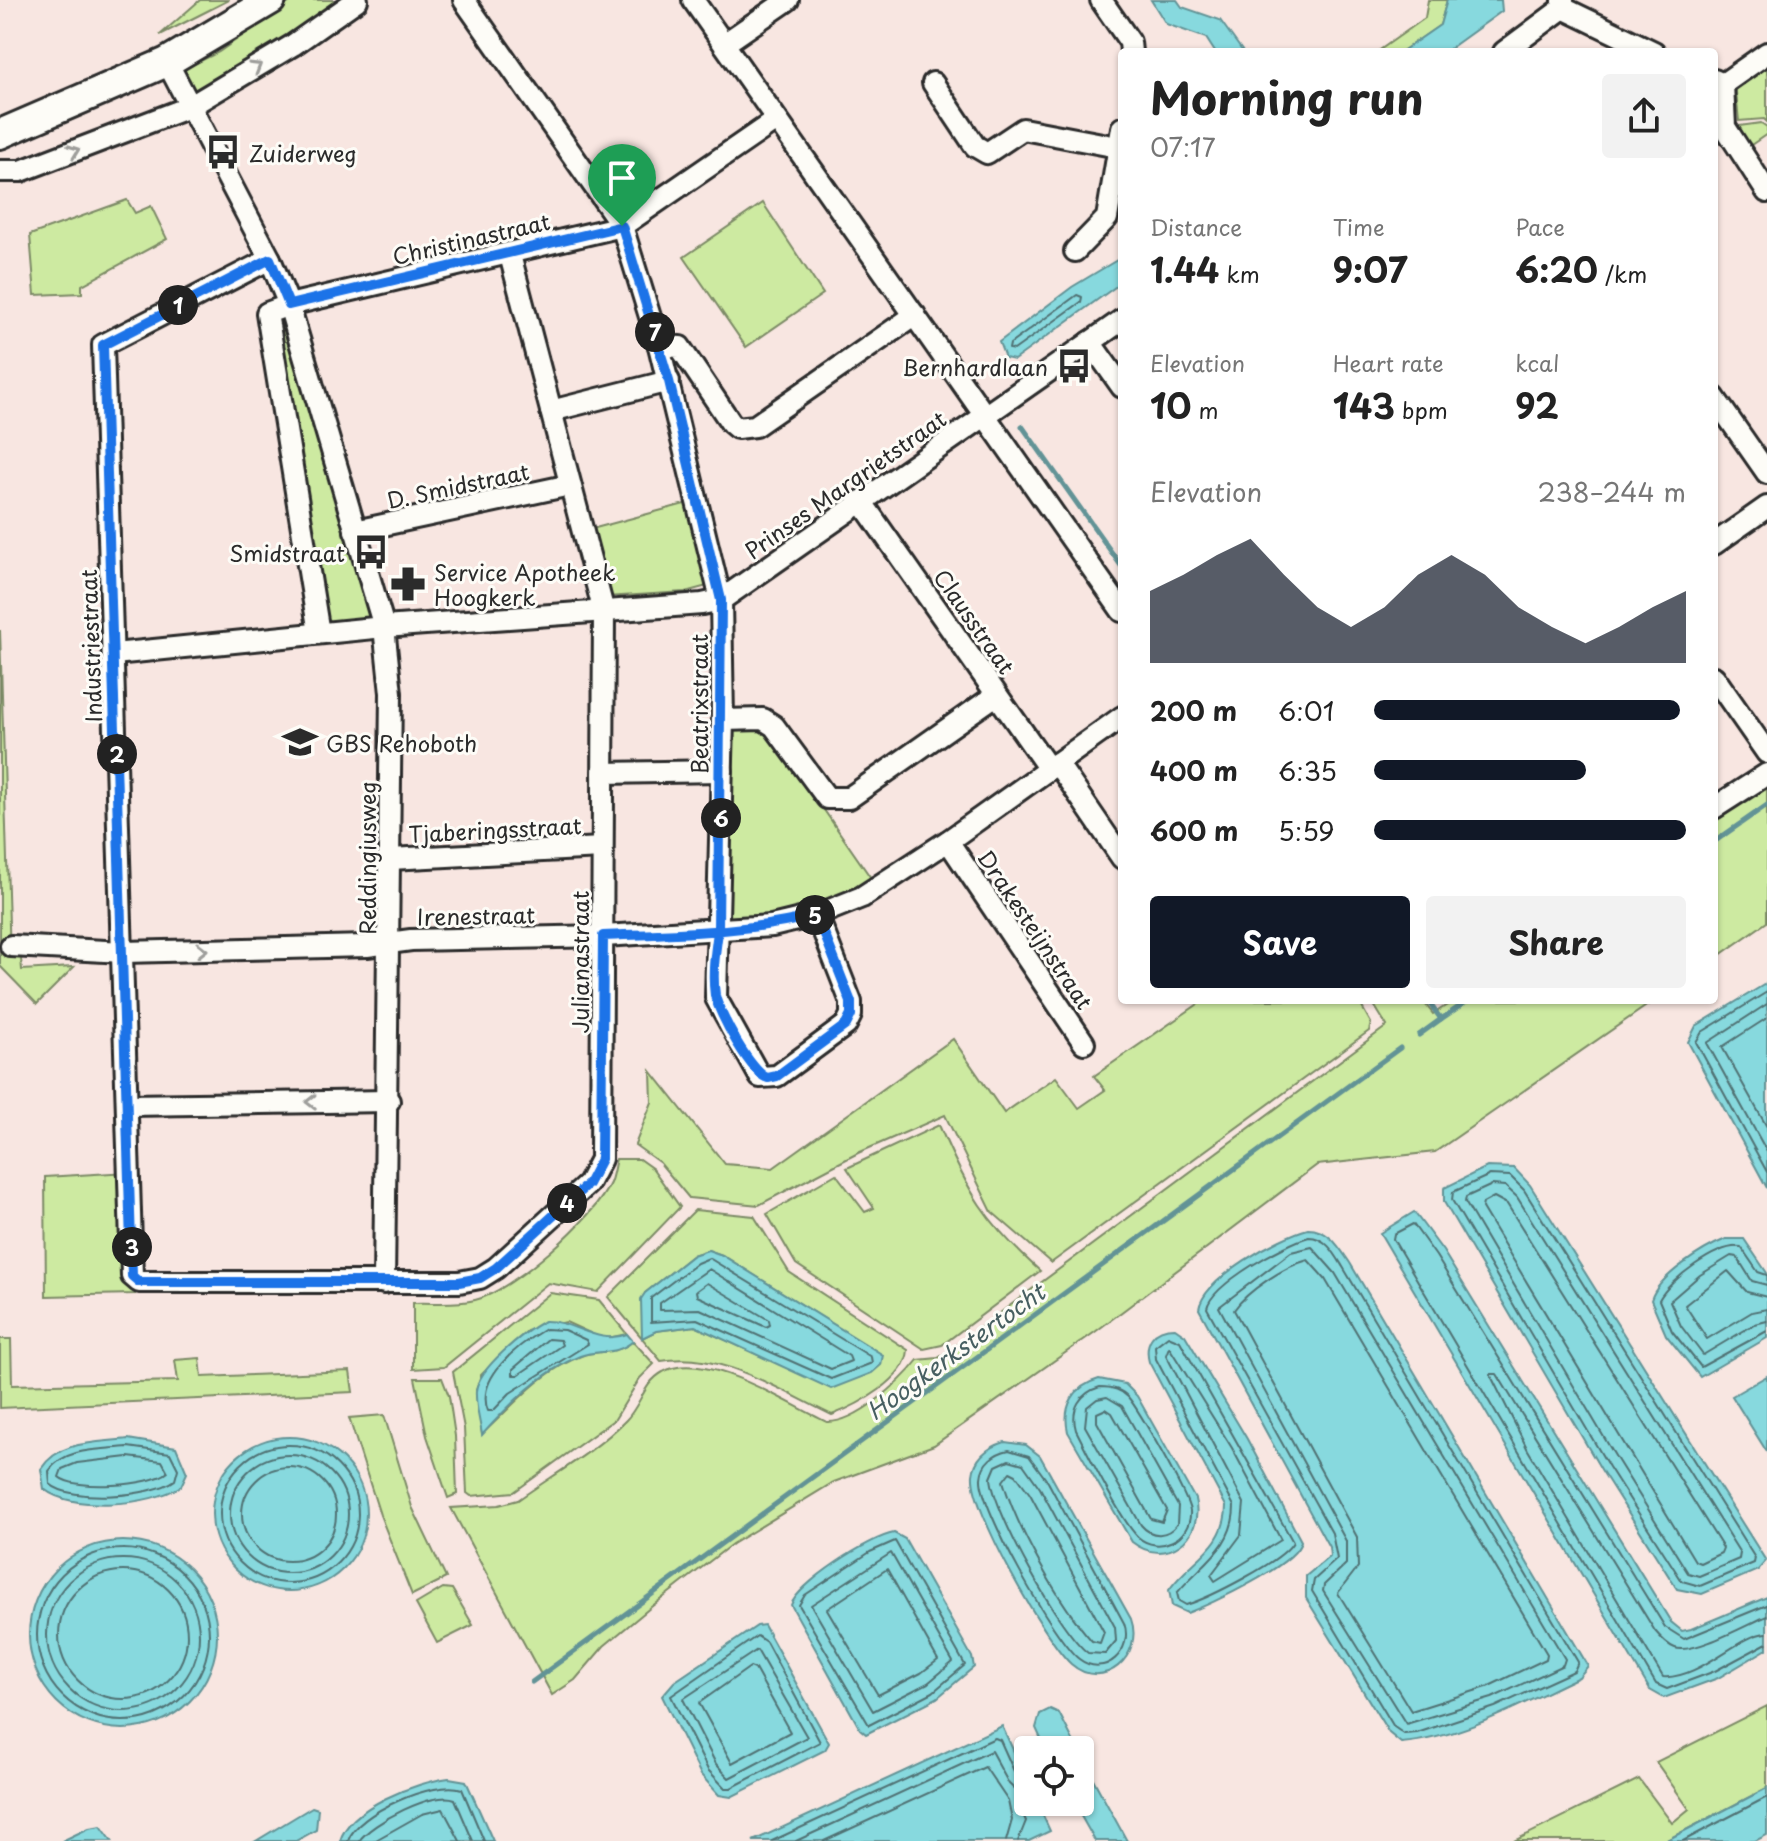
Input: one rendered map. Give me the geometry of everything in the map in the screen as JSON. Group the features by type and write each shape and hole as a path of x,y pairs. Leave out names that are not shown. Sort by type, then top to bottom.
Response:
{"street":[{"path":"0,134 167,62 271,0"},
{"path":"0,171 21,171 189,107 293,45 357,0"},
{"name":"Beatrixstraat","path":"464,0 622,226 669,381 721,600 723,720 718,932 714,964 716,998 754,1071 768,1078 777,1076 846,1025 851,1015 851,1002 817,915"},
{"path":"693,0 1118,605"},
{"path":"724,44 788,0"},
{"path":"1101,0 1130,42 1131,48"},
{"path":"1509,48 1563,4 1646,48"},
{"path":"1767,53 1718,82 1719,131 1767,192"},
{"name":"Reddingiusweg","path":"167,62 270,259 289,305 384,627 391,693 389,1101 384,1283"},
{"path":"933,83 975,146 987,153 1023,129 1118,137"},
{"name":"Christinastraat","path":"289,305 622,226 776,120"},
{"path":"1075,251 1107,218 1118,149"},
{"name":"Julianastraat","path":"132,1276 139,1282 384,1283 459,1282 480,1278 496,1268 588,1184 601,1159 604,612 510,255"},
{"name":"Industriestraat","path":"132,1276 103,345 270,259"},
{"path":"289,305 267,313 319,633"},
{"path":"659,346 680,347 731,423 746,429 755,426 915,315"},
{"name":"Prinses Margrietstraat","path":"114,654 384,627 604,612 721,600 1118,323"},
{"path":"1090,342 1118,381"},
{"path":"551,411 669,381"},
{"path":"1718,403 1767,473"},
{"name":"D. Smidstraat","path":"355,531 570,485"},
{"name":"Clausstraat","path":"861,501 996,695 1118,853"},
{"path":"1718,541 1767,507"},
{"path":"1718,683 1767,753"},
{"path":"723,720 763,719 774,726 827,798 836,800 849,798 996,695"},
{"name":"Irenestraat","path":"11,946 124,952 718,932 772,926 817,915 862,897 948,841 1118,720"},
{"path":"603,773 722,771"},
{"path":"1718,805 1767,774"},
{"name":"Drakesteijnstraat","path":"948,841 1084,1043"},
{"name":"Tjaberingsstraat","path":"390,859 602,848"},
{"path":"128,1105 389,1101"}],"green space":[{"path":"200,0 229,0 160,35"},
{"path":"293,0 346,0 192,94 180,71 219,52"},
{"path":"1428,0 1447,0 1440,25 1407,48 1383,48 1425,18"},
{"path":"1767,62 1767,122 1764,119 1739,121 1735,83"},
{"path":"1761,123 1767,127 1767,134 1748,147 1739,126"},
{"path":"127,200 135,213 151,206 167,239 82,285 82,293 35,295 30,235"},
{"path":"763,203 823,294 746,347 684,257"},
{"path":"288,318 374,619 322,627 274,320"},
{"path":"692,502 711,585 685,592 605,597 588,530"},
{"path":"0,630 10,958 21,958 22,970 74,967 37,1004 0,966"},
{"path":"728,726 766,726 873,881 821,904 785,913 727,920"},
{"path":"1767,783 1767,922 1718,956 1718,817"},
{"path":"1198,1004 1360,1004 1371,1023 1369,1031 1051,1263 992,1212 945,1115 858,1153 759,1205 689,1198 660,1163 635,1145 652,1102 651,1071 725,1164 773,1168 953,1039 1004,1113 1056,1077 1079,1108 1105,1090 1094,1076"},
{"path":"1373,1004 1425,1004 1433,1014 1449,1004 1649,1004 1435,1152 1317,1165 1095,1332 934,1445 834,1482 732,1544 604,1646 575,1680 552,1695 451,1508 499,1505 518,1500 601,1442 631,1414 656,1377 680,1367 700,1367 746,1381 827,1422 851,1416 889,1390 918,1360 938,1358 946,1353 1387,1026"},
{"path":"939,1125 980,1205 1005,1237 1040,1271 942,1345 924,1349 796,1264 767,1214 836,1174 865,1212 874,1208 847,1168"},
{"path":"616,1159 639,1159 653,1169 680,1207 598,1292 548,1283 444,1367 413,1369 413,1303 468,1302 491,1294 509,1283 551,1251 588,1214 610,1183"},
{"path":"128,1172 135,1294 46,1296 45,1177"},
{"path":"695,1210 754,1216 789,1272 908,1350 905,1361 890,1381 867,1398 832,1415 749,1374 727,1367 683,1359 661,1361 608,1297","holes":["708,1250 722,1255 882,1355 831,1388 695,1326 656,1331 642,1338 645,1293 693,1255"]},
{"path":"550,1293 599,1300 627,1334 603,1339 566,1322 527,1331 481,1375 476,1389 482,1434 540,1380 581,1356 620,1349 633,1341 654,1364 640,1378 615,1419 514,1492 471,1496 467,1493 464,1428 453,1372"},
{"path":"0,1339 11,1339 12,1385 178,1381 175,1360 200,1358 202,1377 350,1371 353,1392 0,1408"},
{"path":"415,1378 442,1378 449,1396 455,1436 457,1494 448,1498 427,1436"},
{"path":"384,1415 412,1507 446,1578 412,1595 380,1515 349,1418"},
{"path":"443,1588 452,1589 473,1625 437,1643 416,1604"},
{"path":"1767,1706 1767,1788 1665,1841 1514,1841 1639,1779 1672,1823 1689,1809 1656,1762"}],"water":[{"path":"1151,0 1177,0 1182,7 1220,20 1240,48 1212,48 1206,38 1166,24"},
{"path":"1447,0 1501,0 1502,11 1451,48 1407,48 1440,25"},
{"path":"1118,259 1118,285 1014,360 1005,358 999,342 1072,287"},
{"path":"1767,983 1767,1188 1688,1042 1696,1026"},
{"path":"1487,1167 1514,1168 1530,1185 1766,1561 1758,1570 1702,1594 1677,1589 1602,1471 1444,1202 1444,1188"},
{"path":"1414,1212 1443,1251 1671,1622 1682,1631 1691,1629 1767,1597 1767,1649 1718,1678 1664,1698 1650,1690 1380,1233"},
{"path":"1308,1229 1328,1236 1350,1263 1588,1666 1579,1677 1492,1718 1424,1740 1401,1743 1389,1733 1306,1598 1306,1576 1330,1556 1329,1547 1199,1309 1214,1285 1244,1260"},
{"path":"1726,1239 1744,1239 1767,1273 1767,1338 1700,1377 1666,1335 1651,1300 1672,1273 1694,1256"},
{"path":"708,1250 722,1255 883,1355 881,1365 872,1373 831,1389 695,1326 656,1331 642,1338 641,1299 645,1293 693,1255"},
{"path":"544,1321 606,1337 627,1334 633,1341 614,1350 580,1356 552,1370 515,1401 482,1435 476,1396 479,1382 503,1352"},
{"path":"1175,1328 1185,1335 1247,1439 1301,1541 1285,1561 1269,1572 1187,1613 1172,1606 1169,1590 1214,1543 1220,1533 1226,1506 1149,1362 1148,1348 1152,1338 1161,1330"},
{"path":"1767,1376 1767,1452 1732,1396"},
{"path":"1099,1379 1125,1384 1137,1396 1195,1499 1197,1513 1194,1526 1180,1545 1169,1550 1157,1552 1132,1542 1068,1432 1067,1414 1072,1398 1090,1382"},
{"path":"289,1437 318,1443 343,1460 360,1485 366,1514 360,1543 343,1568 318,1585 289,1591 260,1585 235,1568 218,1543 212,1514 218,1485 235,1460 260,1443"},
{"path":"128,1439 176,1447 187,1473 181,1486 151,1498 112,1504 73,1501 44,1489 41,1469 58,1453 80,1445"},
{"path":"1005,1442 1026,1445 1040,1456 1131,1619 1134,1632 1132,1645 1118,1666 1108,1672 1084,1672 1071,1664 1059,1650 1028,1603 983,1516 973,1475 984,1454"},
{"path":"894,1533 905,1539 972,1657 974,1667 937,1698 866,1734 860,1729 791,1605 807,1585 836,1562"},
{"path":"123,1541 159,1548 189,1569 210,1599 217,1635 210,1671 189,1701 159,1722 123,1729 87,1722 57,1701 36,1671 29,1635 36,1599 57,1569 87,1548"},
{"path":"764,1625 829,1743 825,1750 731,1797 719,1795 701,1775 662,1696 674,1682 757,1626"},
{"path":"1050,1709 1059,1713 1071,1736 1040,1736 1036,1728 1040,1714"},
{"path":"1002,1726 1014,1752 1014,1816 1043,1816 1050,1831 1029,1841 753,1841"},
{"path":"449,1778 466,1781 493,1841 340,1841 356,1817 370,1807 403,1791"},
{"path":"1094,1781 1127,1841 1095,1841 1081,1816 1094,1816"},
{"path":"1767,1788 1767,1835 1755,1841 1665,1841"},
{"path":"312,1807 318,1809 316,1830 296,1841 256,1841"},
{"path":"101,1826 112,1841 62,1841 89,1828"}],"waterway":[{"name":"Hoogkerkstertocht","path":"1022,426 1118,561"},
{"path":"1718,839 1767,805"},
{"name":"Hoogkerkstertocht","path":"1419,1035 1441,1019 1430,1004"},
{"path":"1441,1019 1463,1004"},
{"name":"Hoogkerkstertocht","path":"532,1682 1400,1048"}],"place":[{"name":"Zuiderweg","path":"223,152"},
{"name":"Bernhardlaan","path":"1074,366"},
{"name":"Smidstraat","path":"371,552"},
{"name":"Service Apotheek Hoogkerk","path":"408,584"},
{"name":"GBS Rehoboth","path":"300,742"}],"route":[{"path":"622,226 289,305 270,259 103,345 132,1276 139,1282 459,1282 480,1278 496,1268 588,1184 601,1159 603,936 718,932 772,926 817,915 851,1002 851,1015 846,1025 777,1076 760,1077 716,998 714,964 718,932 723,720 721,600 669,381 622,226"}]}
